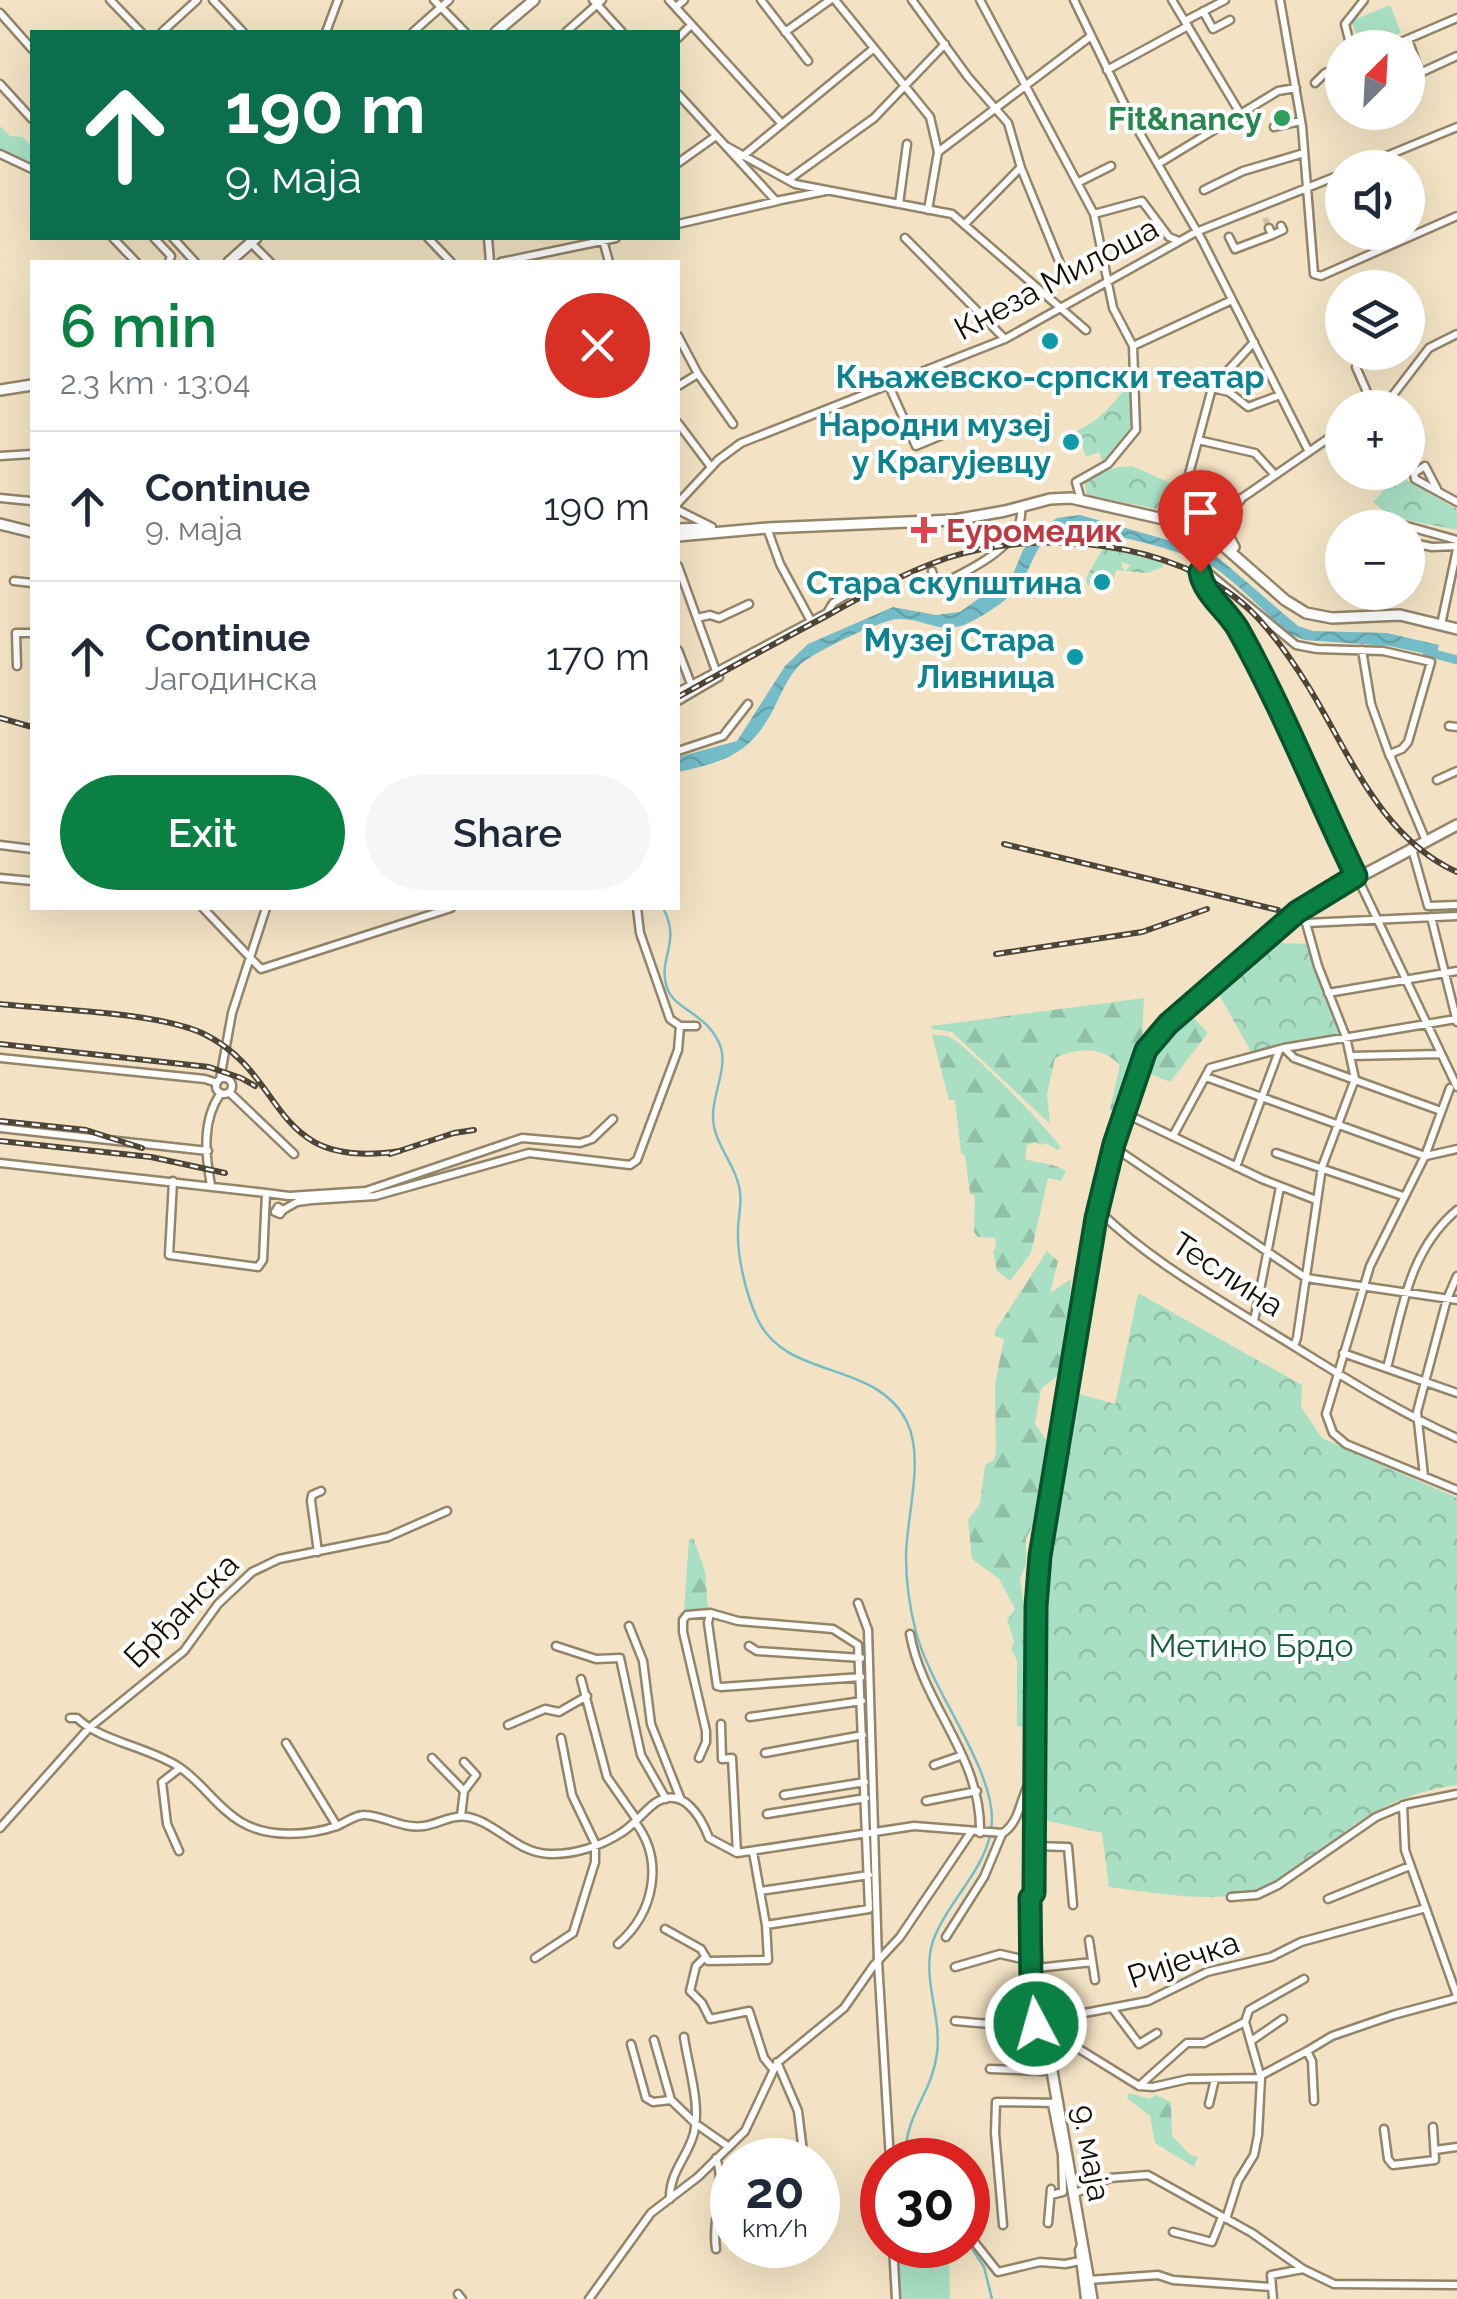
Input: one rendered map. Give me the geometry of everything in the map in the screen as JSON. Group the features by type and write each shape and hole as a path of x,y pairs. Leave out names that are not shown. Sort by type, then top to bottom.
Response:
{"main road":[{"path":"494,30 525,0"},
{"path":"495,30 534,0"},
{"path":"231,260 254,240"},
{"path":"239,260 254,240"},
{"path":"0,393 30,388"},
{"path":"680,533 933,521 1050,499 1081,500 1198,526 1285,600 1306,613 1332,618 1406,616 1457,632"},
{"path":"1168,518 1204,516 1235,504"},
{"path":"1235,504 1225,523 1225,534 1251,569"},
{"path":"0,522 30,529"},
{"path":"680,533 767,528"},
{"path":"1388,618 1457,632"},
{"name":"9. маја","path":"1089,2299 1076,2193 1047,2071 1046,2041 1039,2024 1032,1895 1040,1556 1049,1484 1098,1210 1140,1063 1158,1033 1294,915 1356,876 1457,825"}],"street":[{"path":"110,0 138,30"},
{"path":"164,30 197,0"},
{"path":"213,0 241,30"},
{"path":"327,30 338,0"},
{"path":"434,0 463,30"},
{"path":"415,30 449,0"},
{"path":"669,0 782,124"},
{"path":"676,7 684,0"},
{"path":"761,0 808,60"},
{"path":"784,32 832,0 932,120 938,152 928,210"},
{"path":"912,0 1008,123 1021,168 1061,266"},
{"path":"1074,0 1107,70 1309,452"},
{"path":"1172,0 1240,113"},
{"path":"1107,70 1225,0"},
{"path":"1280,0 1301,121 1316,276 1457,216"},
{"path":"1346,30 1345,24 1364,0"},
{"path":"568,30 597,2 620,30"},
{"path":"984,2 1094,214 1113,308 1133,346 1136,430 1108,464 1074,484 1081,500"},
{"path":"1203,11 1213,29 1230,20"},
{"path":"0,13 30,47"},
{"path":"1425,32 1457,18"},
{"path":"680,36 691,25"},
{"path":"938,152 1091,36"},
{"path":"787,180 870,122 945,44"},
{"path":"741,158 873,49"},
{"path":"1425,71 1457,56"},
{"path":"1314,83 1325,73"},
{"path":"0,84 30,117"},
{"path":"1158,164 1280,90 1296,88"},
{"path":"680,96 741,158 808,191"},
{"path":"680,110 687,104"},
{"path":"25,111 30,107"},
{"path":"1274,127 1301,121"},
{"path":"1401,150 1457,127"},
{"path":"680,163 716,136"},
{"path":"899,204 908,144"},
{"path":"1204,190 1243,171 1304,152"},
{"path":"0,154 30,168"},
{"path":"741,158 763,189 778,202"},
{"path":"1079,182 1111,166"},
{"path":"965,224 1021,168"},
{"name":"Кнеза Милоша","path":"680,505 711,467 745,441 1005,339 1196,232 1226,229 1260,208 1325,181"},
{"path":"760,206 765,196 763,189"},
{"path":"680,224 778,202 808,191 952,214 1086,330"},
{"path":"1094,214 1141,201 1168,237 1180,241"},
{"path":"1260,208 1265,218"},
{"path":"1226,229 1235,250 1283,230 1282,226"},
{"path":"905,238 1005,339"},
{"path":"115,240 134,260"},
{"path":"175,240 193,260"},
{"path":"430,240 449,260"},
{"path":"511,260 580,241 602,240 609,260"},
{"path":"170,260 182,247"},
{"path":"538,254 543,260"},
{"path":"1133,346 1232,300"},
{"path":"1397,390 1429,348 1457,334"},
{"path":"680,340 733,424"},
{"path":"1189,474 1212,388 1254,342"},
{"path":"680,385 698,374"},
{"path":"889,386 916,446 952,431"},
{"path":"1212,388 1229,392 1248,408 1280,396"},
{"path":"680,424 711,467"},
{"path":"1198,440 1255,454 1275,475"},
{"path":"1325,441 1235,504 1212,541 1202,566 1202,582 1235,624 1254,660 1441,1054 1453,1088 1425,1156 1375,1253 1326,1414 1333,1432 1350,1446 1457,1490"},
{"path":"0,456 30,454"},
{"path":"1437,489 1457,502"},
{"path":"0,498 30,500"},
{"path":"932,571 937,586 991,556 1021,523 1021,507"},
{"path":"680,508 712,528"},
{"path":"767,528 780,564 811,622"},
{"path":"1425,533 1457,545"},
{"path":"1425,546 1457,545"},
{"path":"1441,625 1457,545"},
{"path":"680,571 717,674"},
{"path":"1211,575 1293,644 1317,649 1382,651 1431,662 1408,742 1395,750 1391,758"},
{"path":"14,581 30,583"},
{"path":"680,700 717,674 811,622 860,587"},
{"path":"697,618 720,618 749,604"},
{"path":"18,666 16,633 30,633"},
{"path":"1362,650 1372,704 1426,842"},
{"path":"680,655 691,684"},
{"path":"680,691 717,674"},
{"path":"680,750 723,736 748,704"},
{"path":"1437,780 1457,771"},
{"path":"0,845 30,848"},
{"path":"1412,848 1428,906 1457,904"},
{"path":"0,878 30,881"},
{"path":"206,910 261,968 445,910"},
{"path":"265,910 232,1013 218,1081 225,1092 294,1154"},
{"path":"637,910 640,933 670,1018 680,1026 696,1026"},
{"path":"1294,915 1306,923 1457,916"},
{"path":"1173,1136 1210,1068 1282,1048 1457,1021 1431,918"},
{"path":"1294,1346 1322,1168 1355,1080 1346,1037 1306,923"},
{"path":"1328,994 1457,971"},
{"path":"283,1210 297,1202 375,1196 528,1153 630,1165 637,1160 678,1050 680,1026"},
{"path":"1282,1048 1294,1058 1441,1110"},
{"path":"1236,1166 1282,1048"},
{"path":"1350,1056 1441,1054"},
{"path":"0,1058 230,1082 209,1116 211,1185"},
{"path":"1206,1077 1425,1156 1457,1149"},
{"path":"1124,1113 1280,1187 1316,1200"},
{"path":"0,1163 289,1196 366,1191 522,1138 580,1143 592,1139 613,1118"},
{"path":"0,1128 208,1152"},
{"path":"1114,1147 1306,1278 1457,1300"},
{"path":"1276,1153 1403,1196"},
{"path":"174,1181 168,1255 252,1267 258,1267 263,1260 266,1192"},
{"path":"1254,1322 1280,1187"},
{"name":"Теслина","path":"1098,1210 1166,1265 1254,1322 1337,1373 1457,1438"},
{"path":"1387,1368 1406,1294 1426,1243 1457,1210"},
{"path":"1425,1477 1414,1416 1447,1298 1457,1276"},
{"path":"1344,1353 1457,1393"},
{"path":"318,1552 311,1501 312,1495 321,1491"},
{"name":"Брђанска","path":"0,1828 89,1728 184,1650 218,1604 252,1572 269,1562 388,1537 447,1511"},
{"path":"858,1603 868,1630 872,1833 889,2138"},
{"path":"710,1612 708,1623 717,1686 861,1678"},
{"path":"699,1758 706,1731 682,1623 687,1615 710,1612 738,1621 833,1630 858,1645 866,1798 872,1833 869,1909 766,1925"},
{"path":"629,1626 643,1661 651,1724 681,1800"},
{"path":"910,1634 919,1668 978,1791 978,1832"},
{"path":"556,1646 596,1659 620,1658 641,1755 666,1799"},
{"path":"749,1646 757,1650 861,1658"},
{"path":"580,1679 606,1777 636,1821 650,1852 652,1880 639,1920 618,1944"},
{"path":"508,1724 545,1709 558,1712 587,1696"},
{"path":"750,1717 862,1701"},
{"path":"70,1718 180,1767 223,1808 250,1826 281,1833 337,1826 362,1814 418,1827 460,1816 473,1818 537,1853 563,1854 596,1846 666,1799 681,1800 698,1812 709,1838 737,1854 920,1826 999,1833 1014,1823 1034,1776"},
{"path":"720,1724 722,1759 732,1758 737,1854"},
{"path":"764,1753 863,1735"},
{"path":"535,1958 575,1930 593,1876 596,1846 572,1795 561,1738"},
{"path":"286,1743 337,1826"},
{"path":"934,1765 960,1756"},
{"path":"432,1758 464,1792"},
{"path":"460,1816 464,1792 476,1776 464,1762"},
{"path":"178,1850 167,1824 162,1782 180,1767"},
{"path":"784,1795 866,1782"},
{"path":"926,1802 978,1791"},
{"path":"1231,1897 1270,1890 1362,1826 1403,1806 1457,1794"},
{"path":"767,1814 866,1798"},
{"path":"1046,2041 1076,2047 1140,2086 1260,2077 1332,2036 1457,1997 1404,1846 1403,1806"},
{"path":"959,1830 964,1842"},
{"path":"736,2138 753,2118 775,2066 844,2008 900,1938 964,1842 978,1832"},
{"path":"946,1938 984,1877 999,1833"},
{"path":"1034,1846 1068,1847 1073,1905"},
{"path":"665,1929 700,1949 708,1961 768,1960 753,1852"},
{"path":"1328,1899 1410,1866"},
{"path":"1030,1872 1032,1895"},
{"path":"760,1891 869,1875"},
{"name":"Ријечка","path":"955,2021 1039,2024 1148,2001 1200,1975 1426,1908"},
{"path":"1089,1940 1095,1980"},
{"path":"955,1967 1000,1954 1034,1965 1092,1962"},
{"path":"705,1957 692,1973 690,1991 710,2018 749,2010 764,2058 775,2066 798,2111 801,2138"},
{"path":"1173,2232 1212,2242 1255,2151 1260,2077 1245,2022 1249,2010 1304,1979"},
{"path":"1112,2008 1139,2044 1157,2033"},
{"path":"1250,2040 1283,2020"},
{"path":"1140,2086 1187,2043 1204,2042 1245,2022"},
{"path":"990,2069 1047,2071 1039,2024"},
{"path":"670,2200 672,2178 696,2124 684,2037"},
{"path":"654,2040 671,2100 716,2138"},
{"path":"630,2044 646,2098 653,2102 671,2100"},
{"path":"1307,2051 1312,2061 1314,2101"},
{"path":"1209,2104 1215,2078"},
{"path":"1003,2225 996,2102 1055,2103 1062,2192 1051,2192 1048,2223"},
{"path":"1384,2129 1391,2165 1432,2161 1436,2157 1433,2126"},
{"path":"1436,2150 1457,2147"},
{"path":"589,2299 651,2213 710,2163"},
{"path":"1076,2193 1110,2178 1144,2174 1264,2240 1302,2269 1338,2286 1457,2284"},
{"path":"1082,2244 1080,2261 1089,2299"},
{"path":"990,2262 998,2272 1040,2262 1080,2261"},
{"path":"894,2268 896,2299"},
{"path":"1272,2299 1270,2277 1302,2269"},
{"path":"1088,2280 1158,2274 1174,2280 1271,2286"},
{"path":"1338,2286 1343,2297"}],"green space":[{"path":"1390,5 1400,30 1354,30 1351,21"},
{"path":"0,126 10,136 23,137 30,145 30,165 0,151"},
{"path":"1130,382 1130,427 1122,445 1103,463 1099,452 1086,457 1077,431 1106,411"},
{"path":"1132,466 1186,490 1197,508 1192,516 1087,495 1084,479"},
{"path":"1384,490 1424,490 1457,509 1457,530 1425,524 1425,510 1383,510 1373,502"},
{"path":"1103,548 1164,562 1163,567 1148,573 1125,571 1131,565 1121,562 1124,571 1116,570 1113,582 1094,573 1091,579 1097,585 1095,588 1087,584 1086,578"},
{"path":"1276,943 1311,944 1344,1037 1254,1057 1218,993"},
{"path":"1144,998 1142,1040 1118,1113 1110,1109 1120,1065 1105,1054 1080,1050 1055,1058 1047,1094 1050,1124 952,1032 931,1026"},
{"path":"1186,1010 1208,1033 1170,1082 1143,1071 1155,1040"},
{"path":"932,1035 948,1036 972,1054 1061,1148 1035,1142 1027,1145 1025,1159 1066,1171 1061,1181 1048,1178 1031,1253 1010,1281 997,1271 995,1238 978,1237 974,1232 975,1196 970,1193 965,1156 961,1153 955,1100 949,1100"},
{"path":"1047,1251 1058,1261 1050,1293 1071,1279 1066,1364 1041,1389 1035,1424 1047,1441 1032,1527 1026,1538 1026,1564 1020,1579 1025,1727 1017,1726 1017,1660 1011,1650 1014,1641 1007,1620 1015,1609 999,1579 972,1559 968,1520 980,1504 985,1465 994,1460 996,1452 995,1384 1004,1339 995,1336 995,1331"},
{"name":"Метино Брдо","path":"1138,1293 1302,1385 1301,1407 1322,1438 1457,1498 1457,1785 1415,1794 1376,1811 1287,1877 1245,1894 1186,1896 1109,1887 1102,1833 1044,1820 1044,1571 1079,1394 1115,1404"},
{"path":"693,1538 705,1571 708,1609 684,1611 689,1539"},
{"path":"1129,2093 1150,2099 1156,2095 1171,2102 1172,2136 1190,2155 1198,2157 1194,2167 1155,2143 1150,2116 1127,2098"},
{"path":"896,2268 949,2268 950,2299 897,2299"}],"water":[{"path":"1080,515 1213,553 1298,626 1313,631 1387,633 1439,645 1436,656 1389,646 1305,640 1289,634 1234,583 1203,562 1134,540 1066,530 1047,538 1016,590 986,614 948,628 908,619 891,620 835,644 797,667 765,724 746,746 723,759 680,772 680,756 737,741 785,666 808,644 893,607 936,615 960,612 1013,574 1023,550 1057,518"}],"waterway":[{"path":"1427,652 1457,660"},
{"path":"664,910 670,931 665,968 667,988 677,1002 709,1027 721,1048 714,1125 738,1182 739,1252 753,1308 770,1338 788,1352 874,1388 893,1402 907,1422 914,1453 906,1557 914,1623 923,1654 972,1752 990,1799 992,1820 984,1852 933,1941 929,1968 937,2053 907,2138"},
{"path":"984,2268 992,2299"}],"tunnel":[{"path":"1265,218 1269,228"}],"railway":[{"path":"680,696 873,591 947,558 983,549 1063,543 1144,554 1183,567 1218,585 1257,617 1302,676 1353,766 1387,816 1430,857 1457,872"},
{"path":"0,718 30,726"},
{"path":"1004,844 1278,910"},
{"path":"996,954 1142,932 1207,909"},
{"path":"0,1004 133,1016 204,1034 232,1052 302,1134 325,1147 357,1153 400,1151"},
{"path":"0,1044 209,1067 255,1086"},
{"path":"0,1121 86,1130 142,1148"},
{"path":"390,1154 474,1130"},
{"path":"0,1141 151,1157 225,1173"}],"place":[{"name":"Fit&nancy","path":"1282,118"},
{"name":"Књажевско-српски театар","path":"1050,341"},
{"name":"Народни музеј у Крагујевцу","path":"1071,442"},
{"name":"Еуромедик","path":"924,530"},
{"name":"Стара скупштина","path":"1102,582"},
{"name":"Музеј Стара Ливница","path":"1075,657"}],"route":[{"path":"1036,2024 1031,1989 1030,1898 1034,1893 1036,1606 1040,1556 1092,1234 1114,1144 1138,1069 1158,1033 1302,908 1356,876 1254,660 1235,624 1202,582 1200,572"}]}
